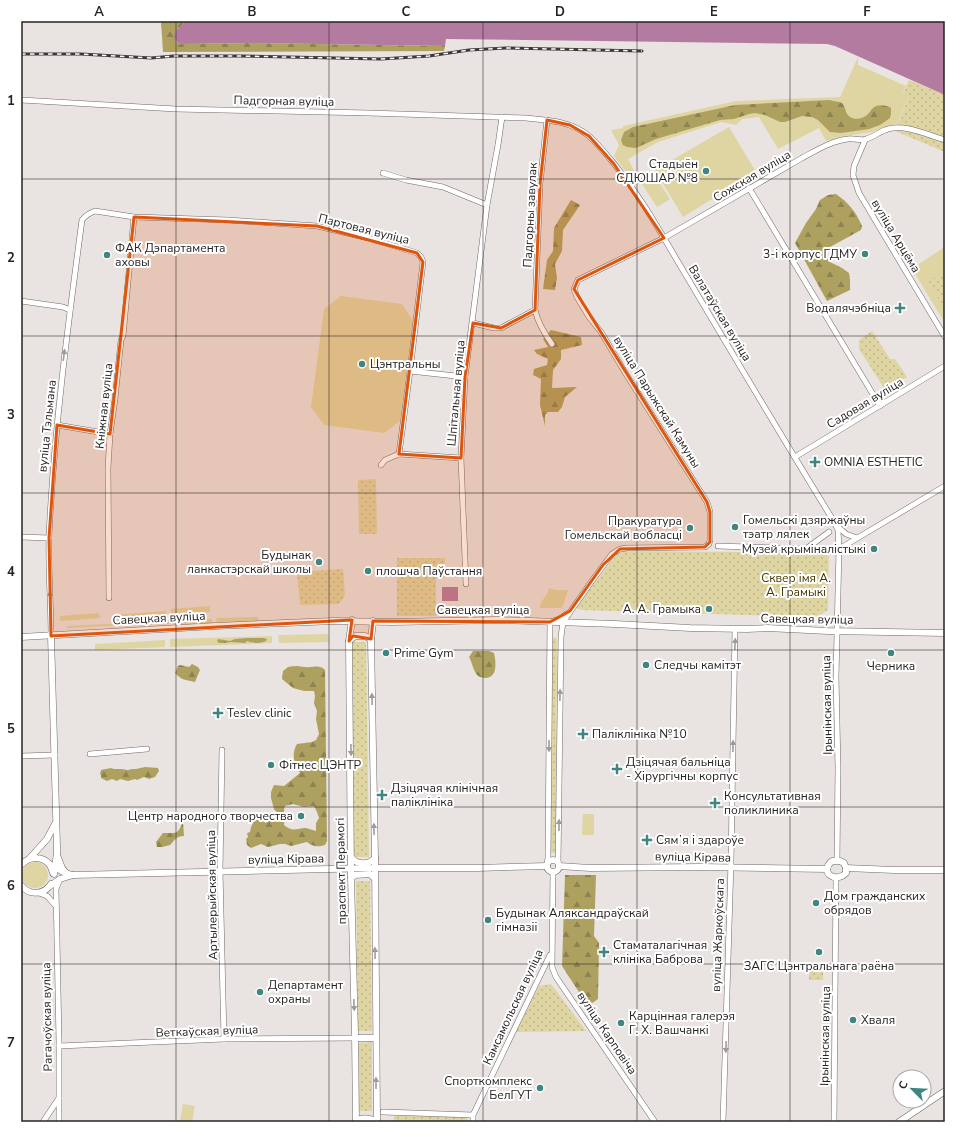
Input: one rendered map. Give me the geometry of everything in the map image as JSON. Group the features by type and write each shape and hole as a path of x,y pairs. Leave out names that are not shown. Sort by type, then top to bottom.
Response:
{"main road":[{"name":"Савецкая вуліца","path":"21,637 352,620 498,620 690,628 767,628 945,633"},
{"name":"праспект Перамогі","path":"352,620 349,641 351,878 356,1122"},
{"path":"356,1122 360,1119 367,1118 376,1122 375,858 371,639 373,621"},
{"path":"51,636 57,853 62,868 70,875"},
{"path":"349,641 355,636 365,636 371,639"},
{"path":"21,864 30,858 48,839 56,822"},
{"path":"53,887 54,874 52,866 57,853"},
{"path":"30,858 39,858 47,861 52,866 70,875"},
{"path":"352,858 355,862 369,863 375,858"},
{"path":"552,860 556,861 558,865 556,871 553,872 548,869 547,865 552,860"},
{"path":"832,861 844,863 846,868 846,873 842,877 836,878 831,876 827,870 832,861"},
{"name":"вуліца Кірава","path":"39,893 53,887 60,879 70,875 351,868 477,868 547,865"},
{"name":"вуліца Кірава","path":"558,865 590,868 693,867 827,870"},
{"path":"846,868 945,870"},
{"path":"351,878 355,875 370,874 374,878"},
{"path":"21,885 28,892"},
{"path":"21,889 28,892 39,893"},
{"path":"21,893 28,892"},
{"path":"355,1038 376,1038"},
{"path":"900,1122 945,1091"}],"street":[{"name":"Падгорная вуліца","path":"21,100 176,109 502,117 547,120"},
{"name":"Шпітальная вуліца","path":"466,584 461,458 465,377 487,205 502,117"},
{"name":"Валатаўская вуліца","path":"547,120 570,125 589,136 600,147 625,179 664,238 835,524 839,538 839,549"},
{"name":"Падгорны завулак","path":"547,120 540,184 535,310 538,322 552,344"},
{"path":"865,140 890,128 902,128 945,140"},
{"name":"Сожская вуліца","path":"578,280 664,238 789,165 825,146 850,138 865,140"},
{"name":"вуліца Арцёма","path":"865,140 854,166 853,175 859,193 945,337"},
{"path":"383,173 406,180 443,188 487,205"},
{"path":"749,188 880,406"},
{"name":"Партовая вуліца","path":"82,220 95,211 134,217 228,220 317,226 368,238 417,253 423,262 399,454"},
{"name":"Кніжная вуліца","path":"109,598 107,487 110,434 121,340 123,336 134,217"},
{"name":"вуліца Тэльмана","path":"51,636 49,538 52,472 70,310 82,220"},
{"name":"вуліца Парыжскай Камуны","path":"570,611 603,565 612,554 620,549 705,547 709,544 710,540 710,512 707,502 601,332 589,317 577,297 574,288 578,280"},
{"path":"21,301 62,307 70,310"},
{"path":"472,323 501,328 535,310"},
{"name":"Садовая вуліца","path":"795,457 945,366"},
{"path":"410,371 465,377"},
{"path":"57,425 110,434"},
{"path":"381,465 385,460 399,454 461,458"},
{"path":"839,549 945,486"},
{"path":"835,524 846,534 857,538"},
{"path":"718,546 806,549 829,532"},
{"path":"21,537 49,538"},
{"name":"Ірынінская вуліца","path":"836,861 838,768 836,677 839,549"},
{"path":"547,865 550,622 562,618 570,611"},
{"path":"558,865 561,637 563,622 570,611"},
{"name":"вуліца Жаркоўскага","path":"723,1122 735,629"},
{"path":"550,637 561,637"},
{"path":"90,754 147,749"},
{"name":"Артылерыйская вуліца","path":"222,750 220,871 224,1040"},
{"path":"21,756 55,755"},
{"path":"549,764 560,764"},
{"name":"Камсамольская вуліца","path":"473,1122 473,1115 551,952 553,872"},
{"name":"Ірынінская вуліца","path":"834,1122 836,878"},
{"name":"Рагачоўская вуліца","path":"53,887 56,906 59,1122"},
{"path":"39,893 47,896 56,906"},
{"name":"вуліца Карповіча","path":"551,952 552,967 556,977 655,1122"},
{"path":"543,971 549,966 552,967"},
{"name":"Веткаўская вуліца","path":"59,1046 224,1040 355,1038"},
{"path":"43,1122 59,1098"},
{"path":"383,1112 473,1115"}],"highlighted area":[{"path":"547,120 570,125 589,136 614,164 664,238 578,280 574,289 707,502 710,512 710,542 705,547 620,549 603,565 570,611 550,622 373,621 371,639 353,636 349,641 352,620 51,636 49,538 57,425 110,434 134,217 317,226 417,253 423,262 399,454 461,458 465,377 473,323 501,328 535,310 540,184"}],"green space":[{"path":"161,21 187,21 177,30 176,41 183,44 254,43 445,46 444,51 163,52"},
{"path":"858,57 858,65 906,86 903,92 909,96 897,124 872,132 839,137 826,141 819,128 778,149 759,117 742,119 736,125 721,122 658,142 628,159 640,183 636,185 614,156 619,145 611,130 623,128 623,126 736,101 840,97"},
{"path":"909,80 945,95 945,152 895,131 909,96 903,94"},
{"path":"829,100 842,103 848,116 852,118 861,118 868,114 873,108 882,105 891,108 890,118 880,125 869,129 841,133 830,132 818,120 812,117 802,116 785,122 780,122 765,115 755,113 734,119 720,120 656,139 636,148 623,145 621,140 624,132 633,127 735,105"},
{"name":"Стадыён СДЮШАР №8","path":"729,127 756,172 683,217 655,170"},
{"path":"653,173 670,199 657,207 640,181"},
{"path":"836,194 852,208 862,226 861,230 830,247 825,254 830,262 849,273 850,280 850,290 827,301 795,243 820,200 828,195"},
{"path":"571,200 580,205 563,230 562,251 555,264 557,278 555,290 543,289 547,260 553,251 554,228"},
{"path":"945,244 945,323 915,274 919,264 943,248"},
{"path":"945,269 945,311 929,282"},
{"name":"Цэнтральны","path":"341,296 402,304 413,321 400,421 384,433 324,425 311,407 324,309"},
{"path":"551,330 581,337 582,345 561,350 561,359 553,370 552,388 577,387 565,397 562,407 558,412 548,412 545,415 545,426 540,405 541,379 533,375 534,369 547,365 548,359 537,354 534,350 548,347 543,339"},
{"path":"872,331 890,359 895,359 907,377 884,388 859,349 859,340"},
{"path":"376,479 377,534 359,534 358,480"},
{"name":"Сквер імя А. А. Грамыкі","path":"623,551 829,553 828,610 816,617 582,610 576,608 616,555"},
{"path":"397,558 445,558 444,578 436,578 436,616 397,616"},
{"path":"343,569 345,595 339,604 300,605 297,572"},
{"path":"549,588 556,590 568,590 561,608 540,608 540,605"},
{"path":"210,606 210,612 171,614 171,609"},
{"path":"166,611 167,615 113,618 113,615"},
{"path":"99,613 100,618 60,621 60,616"},
{"path":"258,617 258,621 217,622 216,618"},
{"path":"212,619 212,623 67,628 67,626"},
{"path":"328,634 329,642 279,643 278,635"},
{"path":"272,636 272,643 170,647 170,639"},
{"path":"248,638 267,639 264,642 259,643 247,641 245,643 219,643 217,641 218,639 230,641"},
{"path":"552,638 557,638 556,853 551,853"},
{"path":"165,640 165,647 95,650 95,644"},
{"path":"352,642 366,642 369,857 354,857"},
{"path":"473,651 489,651 494,653 495,669 492,675 485,678 477,675 469,657"},
{"path":"192,664 200,670 195,682 186,680 175,673 178,666 189,667"},
{"path":"288,667 321,667 325,670 327,841 325,845 320,846 313,846 307,842 291,846 280,844 268,847 261,844 251,848 247,845 246,839 248,837 247,833 250,832 255,819 260,819 266,823 272,818 279,818 280,816 274,809 271,798 271,792 274,785 284,786 300,773 294,759 294,751 297,744 312,742 316,740 319,734 316,719 317,711 314,703 314,691 304,691 293,688 282,679 283,671","holes":["293,804 304,807 314,806 319,818 316,823 316,831 306,828 290,829 284,825 285,806"]},
{"path":"145,767 158,768 159,771 155,777 149,779 144,777 137,780 135,779 128,781 120,779 117,781 112,779 107,781 101,778 100,774 101,770 111,768 128,770"},
{"path":"583,814 594,814 594,835 582,835"},
{"path":"183,822 184,836 177,838 170,845 157,847 156,842 163,833 178,831"},
{"path":"35,862 44,866 48,875 44,884 35,888 26,884 22,875 26,866"},
{"path":"565,875 596,875 594,936 599,943 598,999 588,1006 562,966"},
{"path":"356,881 370,881 372,1031 358,1031"},
{"path":"809,964 823,964 823,980 809,980"},
{"path":"551,984 586,1031 516,1032 539,986"},
{"path":"372,1042 372,1111 359,1111 359,1043"},
{"path":"183,1104 195,1106 192,1122 180,1122"},
{"path":"467,1115 467,1122 394,1122 394,1116"}],"shaded area":[{"path":"187,21 945,21 945,95 835,46 827,44 446,39 445,46 178,43 174,38 174,35 178,28"},
{"path":"442,587 458,587 458,601 442,601"}],"railway":[{"path":"21,54 81,54 151,58 174,56 239,56 381,59 429,56 469,50 506,48 642,51"}],"place":[{"name":"Стадыён СДЮШАР №8","path":"706,171"},
{"name":"3-і корпус ГДМУ","path":"865,254"},
{"name":"ФАК Дэпартамента аховы","path":"107,255"},
{"name":"Водалячэбніца","path":"900,308"},
{"name":"Цэнтральны","path":"362,364"},
{"name":"OMNIA ESTHETIC","path":"815,462"},
{"name":"Гомельскі дзяржаўны тэатр лялек","path":"735,527"},
{"name":"Пракуратура Гомельскай вобласці","path":"690,528"},
{"name":"Музей крыміналістыкі","path":"874,549"},
{"name":"Будынак ланкастэрскай школы","path":"319,562"},
{"name":"плошча Паўстання","path":"368,571"},
{"name":"А. А. Грамыка","path":"709,609"},
{"name":"Prime Gym","path":"386,653"},
{"name":"Черника","path":"891,653"},
{"name":"Следчы камітэт","path":"646,665"},
{"name":"Teslev clinic","path":"218,713"},
{"name":"Паліклініка №10","path":"583,734"},
{"name":"Фітнес ЦЭНТР","path":"271,765"},
{"name":"Дзіцячая бальніца - Хірургічны корпус","path":"617,769"},
{"name":"Дзіцячая клінічная паліклініка","path":"382,795"},
{"name":"Консультативная поликлиника","path":"715,803"},
{"name":"Центр народного творчества","path":"301,816"},
{"name":"Сямʼя і здароўе","path":"647,840"},
{"name":"Дом гражданских обрядов","path":"816,903"},
{"name":"Будынак Аляксандраўскай гімназіі","path":"488,920"},
{"name":"Стаматалагічная клініка Баброва","path":"604,952"},
{"name":"ЗАГС Цэнтральнага раёна","path":"819,952"},
{"name":"Департамент охраны","path":"260,992"},
{"name":"Хваля","path":"853,1020"},
{"name":"Карцінная галерэя Г. Х. Вашчанкі","path":"621,1023"},
{"name":"Спорткомплекс БелГУТ","path":"540,1088"}]}
